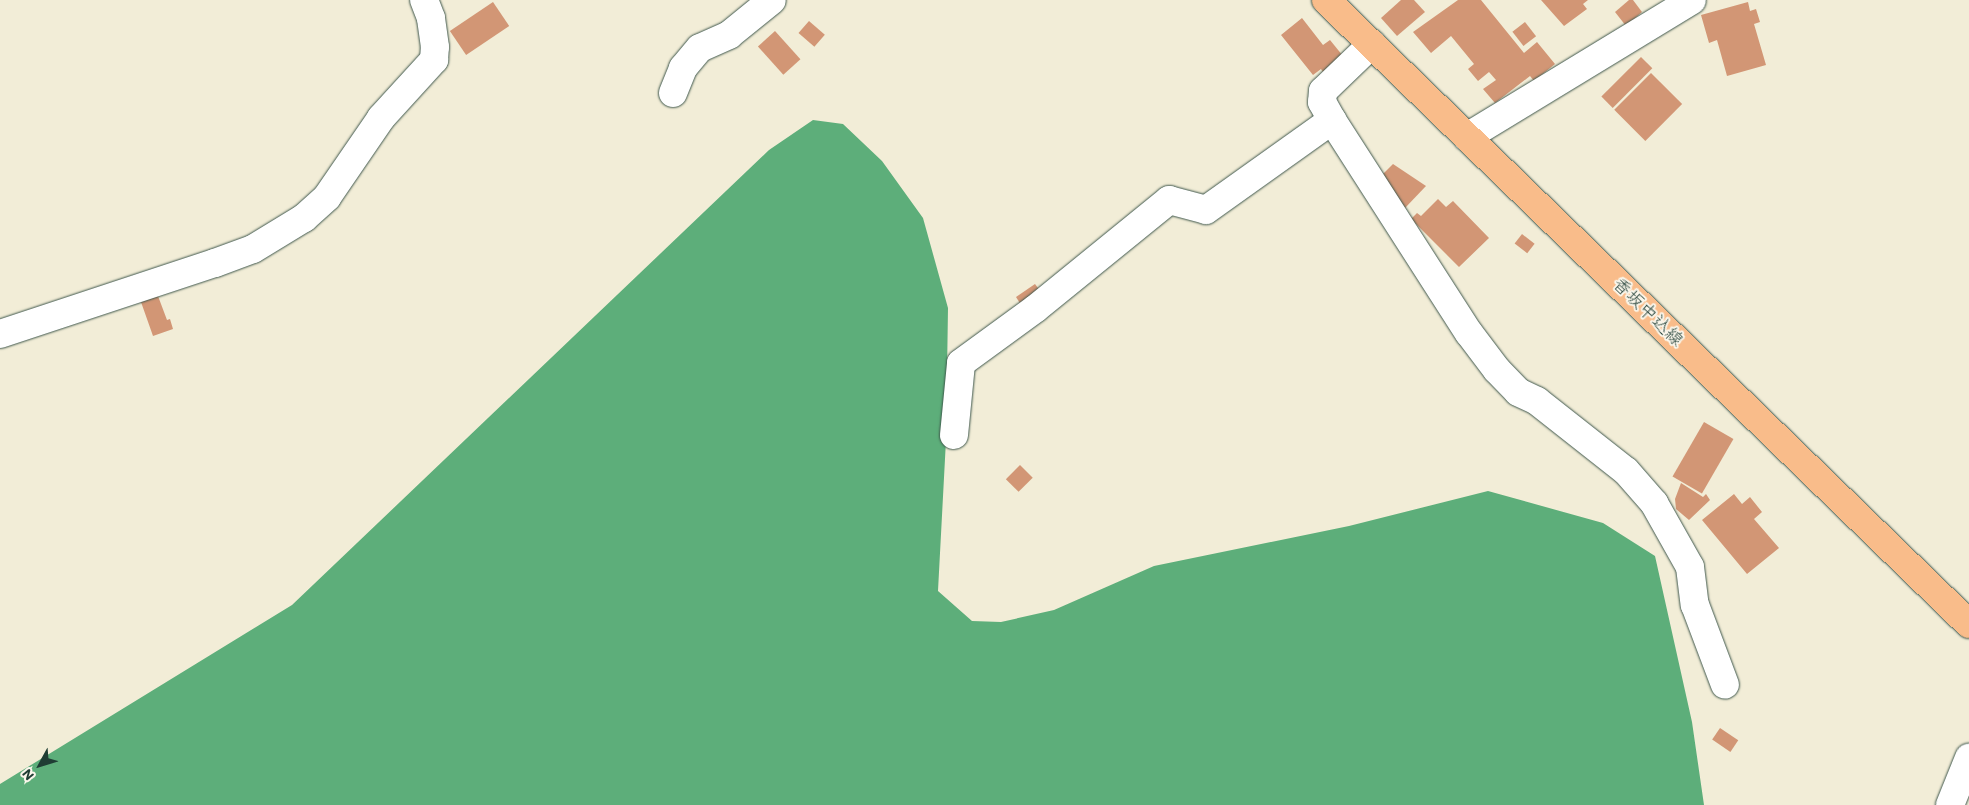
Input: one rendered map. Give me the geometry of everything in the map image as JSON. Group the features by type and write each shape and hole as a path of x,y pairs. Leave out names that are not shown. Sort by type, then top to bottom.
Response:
{"main road":[{"name":"香坂中込線","path":"1326,0 1969,624"}],"street":[{"path":"0,334 253,249 304,218 328,197 381,118 434,60 431,18 424,0"},
{"path":"673,93 684,68 700,48 729,35 772,0"},
{"path":"1467,137 1692,0"},
{"path":"1372,44 1323,91 1322,102 1469,333 1497,370 1518,392 1537,401 1626,471 1654,503 1690,567 1695,605 1725,685"},
{"path":"954,435 961,363 1036,309 1169,200 1206,210 1332,120"},
{"path":"1950,805 1969,758"}],"green space":[{"path":"813,120 843,124 882,161 923,218 948,308 946,440 938,591 972,621 1001,622 1054,610 1154,566 1349,526 1488,491 1603,523 1655,556 1692,722 1704,805 0,805 0,784 292,605 769,150"}],"building":[{"path":"1401,0 1414,0 1425,12 1397,36 1381,18"},
{"path":"1458,0 1481,0 1524,53 1537,42 1555,64 1534,81 1530,76 1495,103 1483,89 1496,80 1489,72 1478,81 1468,69 1474,64 1451,36 1431,53 1413,32"},
{"path":"1541,0 1588,0 1583,4 1587,9 1564,26"},
{"path":"1629,0 1633,0 1642,12 1626,26 1615,12"},
{"path":"493,2 509,26 466,55 450,31"},
{"path":"1748,2 1750,11 1756,9 1760,22 1754,24 1766,65 1727,76 1717,40 1709,43 1701,15"},
{"path":"1302,18 1323,45 1330,40 1343,56 1323,72 1321,69 1313,75 1281,35"},
{"path":"809,21 825,35 814,47 799,33"},
{"path":"1525,22 1536,36 1523,46 1512,32"},
{"path":"775,31 800,59 783,75 758,46"},
{"path":"1641,57 1652,68 1613,108 1601,97"},
{"path":"1651,73 1682,104 1645,141 1614,110"},
{"path":"1393,164 1426,186 1405,208 1383,174"},
{"path":"1438,199 1446,207 1453,201 1489,238 1459,267 1411,219 1417,213 1421,216"},
{"path":"1522,234 1535,244 1527,253 1515,243"},
{"path":"1035,284 1041,292 1023,308 1016,297"},
{"path":"158,296 167,320 170,319 173,329 153,336 141,302"},
{"path":"1704,422 1733,439 1702,494 1672,477"},
{"path":"1020,465 1033,478 1019,492 1006,479"},
{"path":"1681,483 1703,497 1706,494 1710,500 1689,520 1676,509 1675,499"},
{"path":"1734,494 1742,504 1750,497 1762,512 1754,519 1779,548 1747,574 1702,520"},
{"path":"1720,728 1738,740 1730,752 1712,740"}]}
